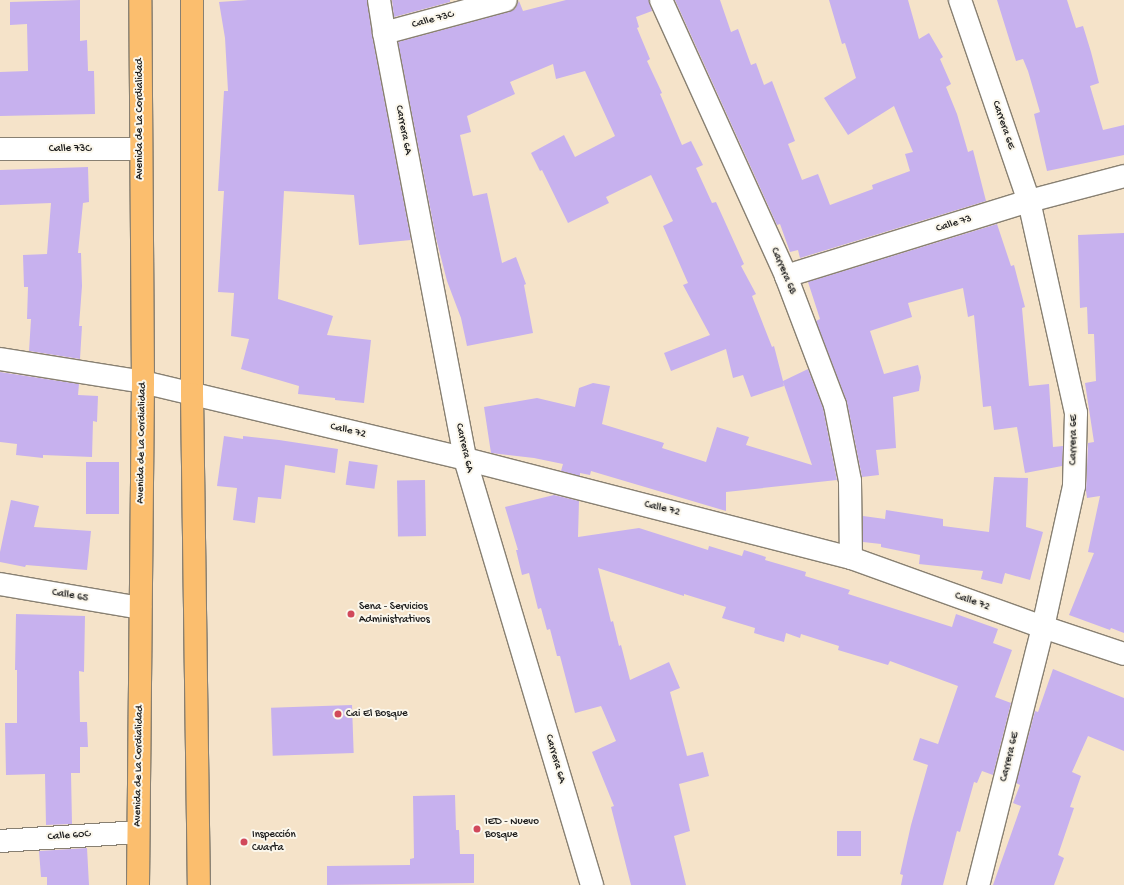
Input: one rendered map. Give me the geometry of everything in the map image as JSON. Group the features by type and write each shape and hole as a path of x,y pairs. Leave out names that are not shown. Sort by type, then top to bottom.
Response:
{"main road":[{"name":"Avenida de La Cordialidad","path":"138,885 143,382 140,0"},
{"path":"192,0 192,394 199,885"}],"street":[{"name":"Carrera 6A","path":"379,0 465,459 592,885"},
{"name":"Calle 73C","path":"384,33 506,0"},
{"name":"Carrera 6B","path":"661,0 786,276 835,405 850,481 851,558"},
{"name":"Carrera 6E","path":"960,0 1029,201 1076,413 1074,486 1043,627 978,885"},
{"name":"Calle 73C","path":"0,149 140,149"},
{"name":"Calle 73","path":"786,276 1029,201 1124,176"},
{"name":"Calle 72","path":"0,359 143,382 465,459 851,558 1043,627 1124,654"},
{"name":"Calle 65","path":"0,584 140,608"},
{"name":"Calle 60C","path":"0,841 138,832"}],"building":[{"path":"80,0 80,41 87,40 88,71 94,71 95,114 0,116 0,72 28,71 27,24 10,25 10,2"},
{"path":"248,0 367,0 372,35 411,240 359,245 354,195 284,191 278,299 333,316 327,335 371,340 364,403 298,394 299,386 241,369 249,339 231,336 234,293 218,292 224,191 218,191 224,91 228,91 225,38 219,2"},
{"path":"392,0 450,0 450,2 394,17"},
{"path":"566,0 649,0 652,11 636,17 639,27 637,28 650,59 647,61 662,93 660,94 682,145 691,141 703,165 696,168 712,203 716,202 744,264 741,266 756,294 752,296 772,347 774,346 783,381 808,369 823,408 837,480 726,492 726,511 591,471 590,475 580,473 580,476 561,471 563,464 534,458 491,453 484,407 537,398 575,407 579,388 593,383 610,386 602,424 664,443 662,448 706,462 717,427 749,437 746,445 812,465 783,382 784,386 751,397 743,375 733,378 726,349 671,371 664,353 710,335 683,285 688,283 663,226 673,221 651,175 606,197 609,203 568,223 542,170 540,171 531,153 564,135 575,157 615,136 585,71 556,79 553,64 510,82 515,94 467,116 471,132 460,135 473,196 487,193 502,263 516,257 526,284 524,285 533,333 467,346 461,318 447,281 436,238 398,42 509,12 515,9 519,1 523,11"},
{"path":"675,0 720,0 731,32 738,29 751,65 756,63 764,85 772,81 795,141 788,144 802,180 818,174 830,205 873,189 872,185 910,171 905,154 913,152 894,106 848,135 824,98 856,78 845,43 842,44 829,0 908,0 919,39 929,33 943,57 940,59 951,84 946,87 957,114 968,152 973,150 986,201 800,258 798,250 790,252 780,224 777,225"},
{"path":"997,0 1067,0 1076,28 1083,26 1091,52 1099,83 1090,86 1103,130 1124,125 1124,155 1047,171 1034,114 1040,112 1023,59 1016,61"},
{"path":"88,167 89,202 83,203 78,253 81,253 82,286 79,326 82,326 80,359 29,351 31,319 27,319 28,287 24,287 23,255 47,254 51,203 0,205 0,170"},
{"path":"997,224 1011,266 1014,265 1025,307 1022,308 1029,386 1049,384 1053,447 1063,446 1062,466 1025,473 1017,427 994,430 991,406 983,407 974,315 968,317 963,288 908,303 912,317 870,331 884,374 918,365 921,377 919,391 893,397 896,448 876,450 879,475 862,477 847,402 816,321 820,319 808,282"},
{"path":"1124,233 1124,633 1111,628 1110,630 1069,615 1094,553 1088,552 1100,496 1087,498 1086,491 1088,443 1094,442 1085,383 1096,381 1094,334 1088,334 1087,307 1080,308 1078,235"},
{"path":"0,372 79,384 78,395 98,396 97,422 93,421 92,457 43,455 43,458 16,455 17,444 0,442"},
{"path":"224,436 243,439 243,436 279,440 338,449 335,473 285,465 281,499 258,497 255,523 233,520 237,488 217,486"},
{"path":"349,461 378,465 374,489 346,485"},
{"path":"86,462 119,462 119,514 86,514"},
{"path":"994,477 1028,478 1026,527 1043,532 1030,580 1005,573 1002,584 981,579 983,571 919,564 920,555 881,547 881,544 863,542 863,516 885,519 886,510 943,519 943,526 989,532"},
{"path":"397,480 425,480 426,536 398,536"},
{"path":"554,495 579,501 578,537 639,528 708,550 709,546 742,556 744,550 766,557 765,560 806,572 805,576 850,590 848,594 952,627 956,614 998,629 993,643 1012,650 995,697 1011,703 993,775 982,771 977,783 974,782 960,832 957,831 943,885 901,885 903,875 900,874 911,825 928,765 913,760 920,738 938,744 958,686 890,661 888,665 838,650 839,646 801,634 800,638 786,633 784,642 754,633 755,628 722,618 726,607 684,594 684,596 598,568 611,622 613,621 619,646 621,645 630,680 669,662 680,688 670,692 687,756 703,752 709,776 679,784 690,831 674,836 686,885 631,885 611,807 614,806 592,752 616,741 601,706 575,713 560,656 557,656 550,629 547,630 541,608 538,609 529,573 522,575 516,550 518,550 505,507"},
{"path":"11,500 39,506 34,527 91,531 87,570 26,565 25,567 0,562 0,552"},
{"path":"16,614 85,616 84,672 79,671 80,722 87,722 88,747 80,747 80,773 71,773 72,824 46,825 45,774 6,775 5,723 17,723 17,670 15,670"},
{"path":"1053,669 1124,698 1124,751 1088,736 1072,772 1081,776 1070,807 1074,808 1058,855 1064,858 1054,885 993,885 1021,806 1013,803 1020,785 1016,783 1035,711 1038,712"},
{"path":"352,705 354,753 273,756 271,708"},
{"path":"455,795 456,830 459,830 460,854 474,854 474,883 327,885 327,866 410,865 410,859 414,858 413,796"},
{"path":"837,831 861,831 861,856 837,856"},
{"path":"87,848 89,885 47,885 47,877 41,877 39,851"}],"place":[{"name":"Sena - Servicios Administrativos","path":"351,614"},
{"name":"Cai El Bosque","path":"338,714"},
{"name":"IED - Nuevo Bosque","path":"477,829"},
{"name":"Inspección Cuarta","path":"244,842"}]}
